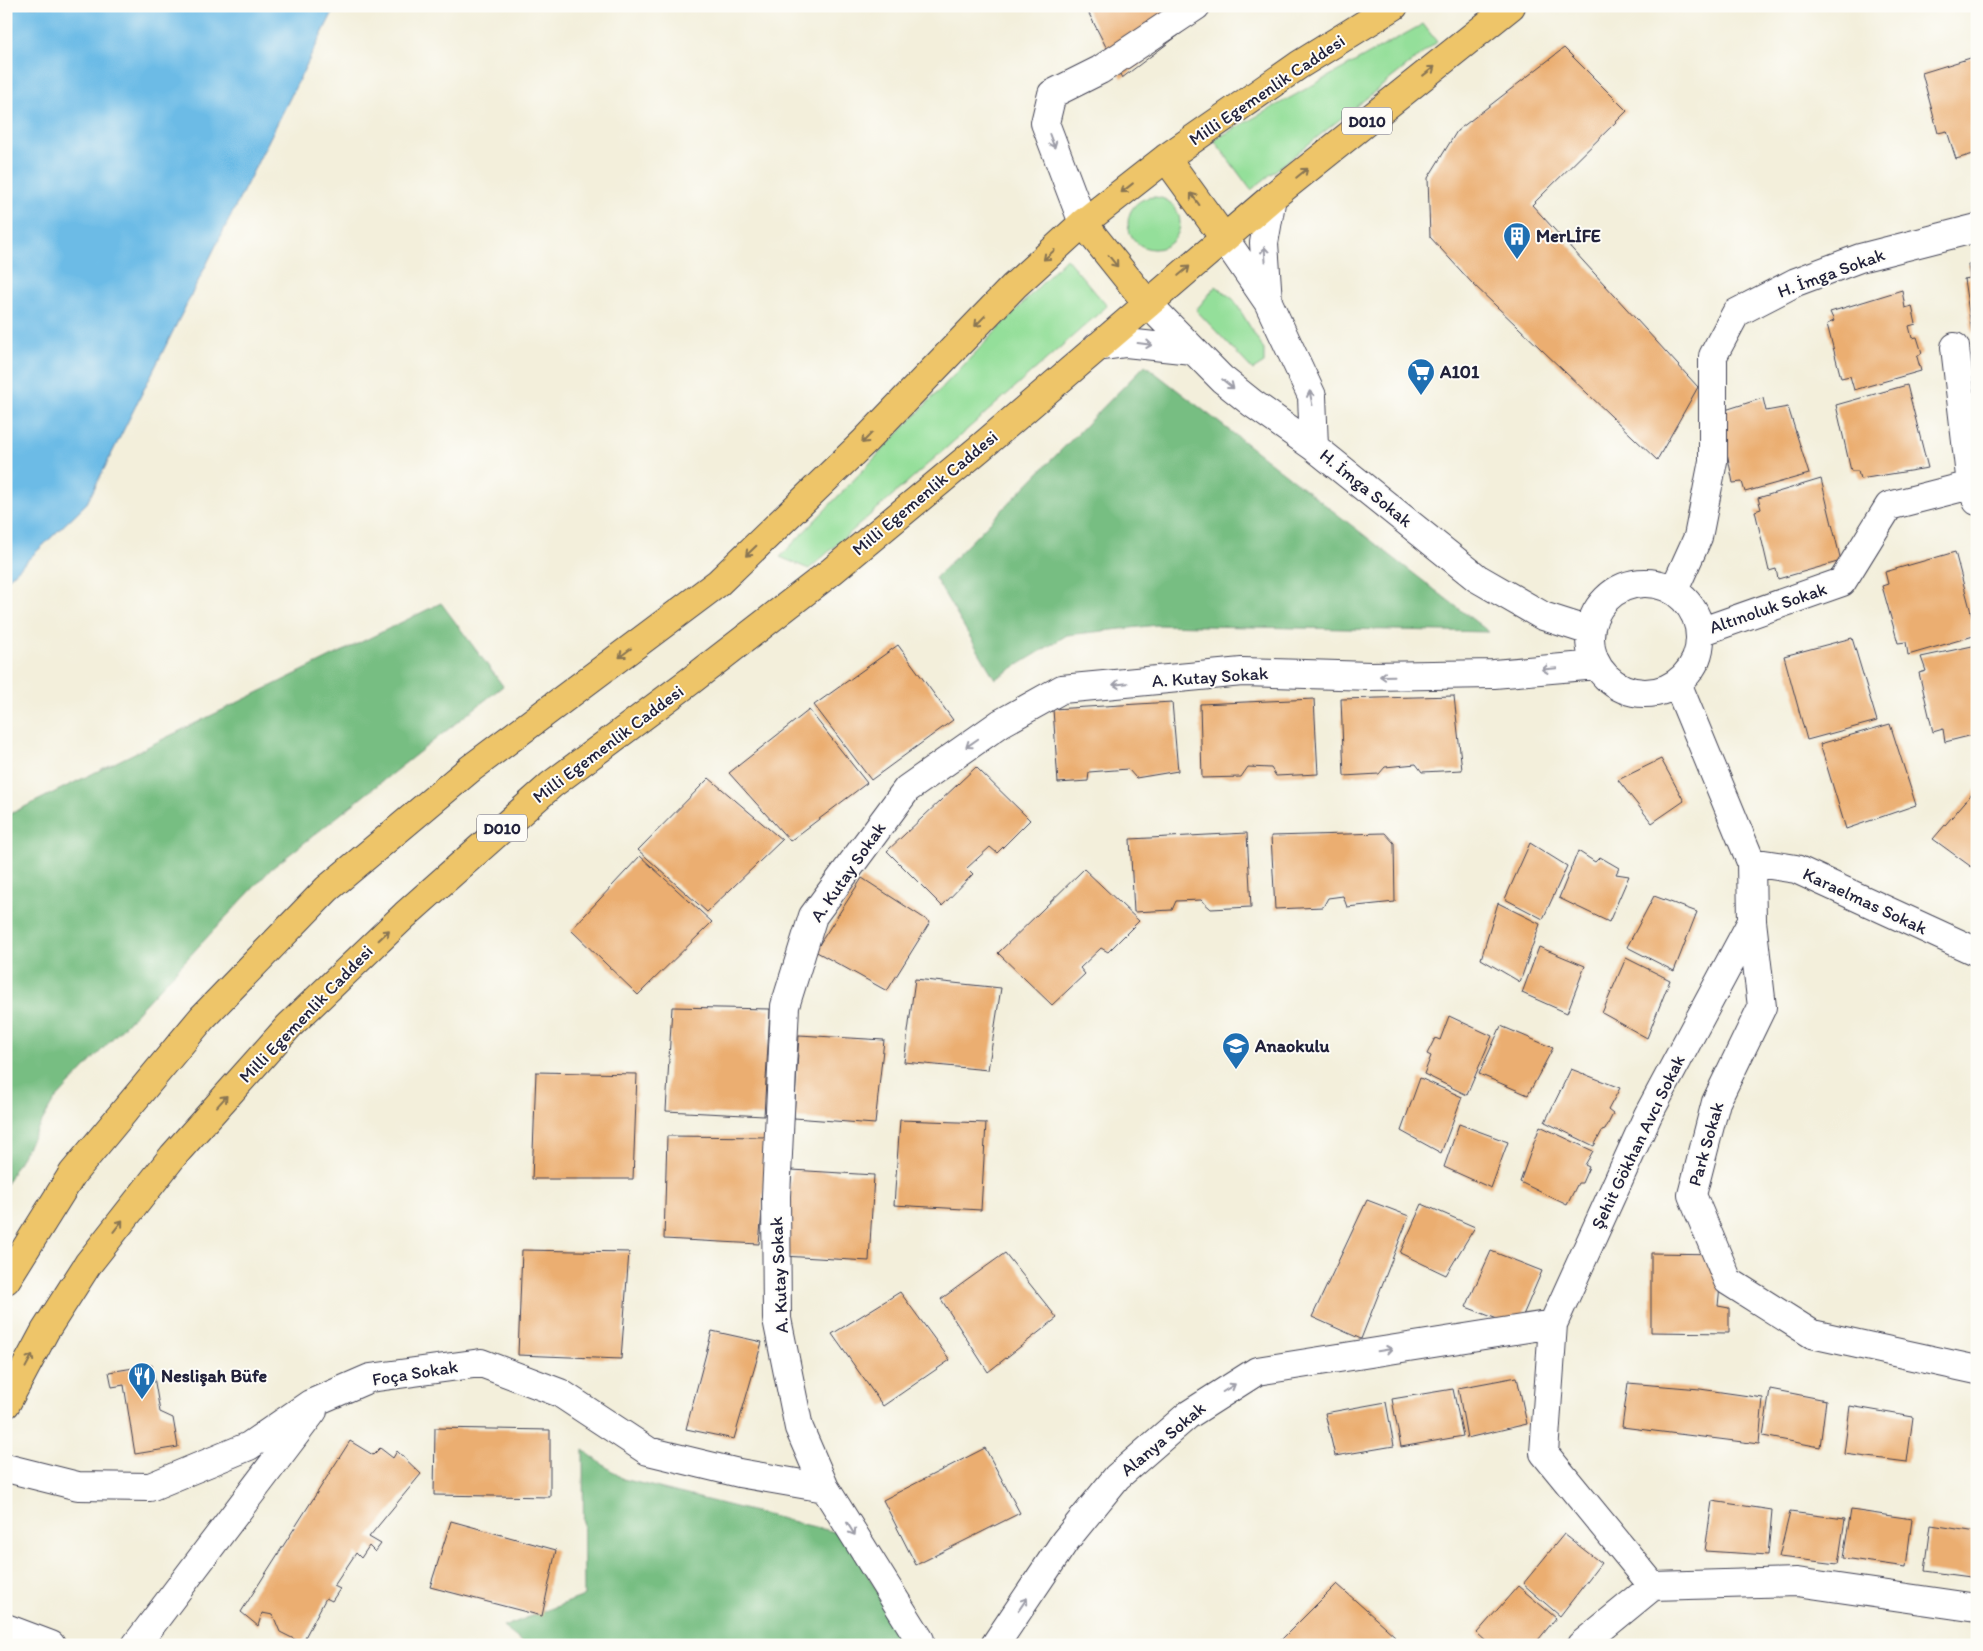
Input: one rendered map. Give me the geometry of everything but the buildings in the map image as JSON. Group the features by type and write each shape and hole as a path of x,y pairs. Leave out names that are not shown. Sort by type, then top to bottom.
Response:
{"highway":[{"name":"Milli Egemenlik Caddesi","path":"6,1280 73,1173 202,1018 327,889 470,770 718,584 865,441 1014,286 1083,223 1166,158 1299,65 1394,6"},
{"name":"D010","path":"1147,303 1272,198 1511,6"},
{"path":"1166,158 1224,238"},
{"path":"1083,223 1147,303"},
{"name":"Milli Egemenlik Caddesi","path":"6,1404 45,1331 88,1264 173,1156 296,1020 405,915 551,785 689,682 832,571 980,448 1147,303"}],"street":[{"path":"1083,223 1045,123 1052,94 1100,70 1196,6"},
{"path":"1268,302 1264,243 1272,198"},
{"name":"H. İmga Sokak","path":"1674,590 1698,537 1713,461 1713,356 1736,313 1796,282 1860,258 1977,228"},
{"name":"H. İmga Sokak","path":"1224,238 1268,302 1312,396 1314,447 1477,578 1543,616 1590,631"},
{"path":"1147,303 1222,379 1314,447"},
{"path":"1096,347 1134,343 1192,350"},
{"name":"Altınoluk Sokak","path":"1700,632 1842,582 1889,506 1974,493 1955,347"},
{"path":"1638,583 1657,584 1674,590 1688,603 1697,618 1700,632 1698,654 1689,670 1677,683 1660,690 1642,693 1624,689 1609,679 1597,665 1591,649 1590,631 1595,613 1606,598 1621,588 1638,583"},
{"name":"A. Kutay Sokak","path":"920,1645 920,1640 825,1488 799,1428 777,1319 776,1196 785,1006 813,916 907,789 1001,723 1062,689 1242,672 1371,676 1494,674 1597,665"},
{"name":"Şehit Gökhan Avcı Sokak","path":"1653,1586 1544,1453 1553,1324 1648,1114 1752,921 1751,862 1677,683"},
{"name":"Karaelmas Sokak","path":"1751,862 1796,870 1977,952"},
{"name":"Park Sokak","path":"1752,921 1762,1007 1716,1102 1692,1195 1728,1281 1812,1334 1977,1370"},
{"name":"Alanya Sokak","path":"995,1645 1065,1542 1117,1477 1188,1414 1257,1371 1553,1324"},
{"name":"Foça Sokak","path":"6,1468 78,1486 150,1487 249,1446 310,1404 370,1378 481,1363 560,1394 648,1451 739,1473 825,1488"},
{"path":"136,1645 322,1398"},
{"path":"1581,1645 1653,1586 1797,1582 1977,1608"},
{"path":"6,1628 51,1645"}],"green space":[{"path":"1423,24 1437,42 1251,190 1214,140"},
{"path":"1149,197 1159,197 1173,204 1180,218 1180,228 1173,242 1159,249 1149,249 1139,245 1132,238 1128,228 1128,218 1132,208 1139,201"},
{"path":"1066,258 1107,306 809,569 780,557"},
{"path":"1216,286 1234,300 1264,350 1264,363 1253,370 1196,310"},
{"path":"1145,365 1489,632 1157,625 1067,635 995,679 935,578"},
{"path":"441,603 503,686 271,869 53,1102 6,1184 6,816"},
{"path":"583,1450 623,1479 843,1534 910,1645 526,1645 503,1627 584,1596"}],"water":[{"path":"6,6 336,6 87,503 6,581"}],"place":[{"name":"MerLİFE","path":"1517,260"},
{"name":"A101","path":"1421,396"},
{"name":"Anaokulu","path":"1236,1070"},
{"name":"Neslişah Büfe","path":"142,1400"}]}
